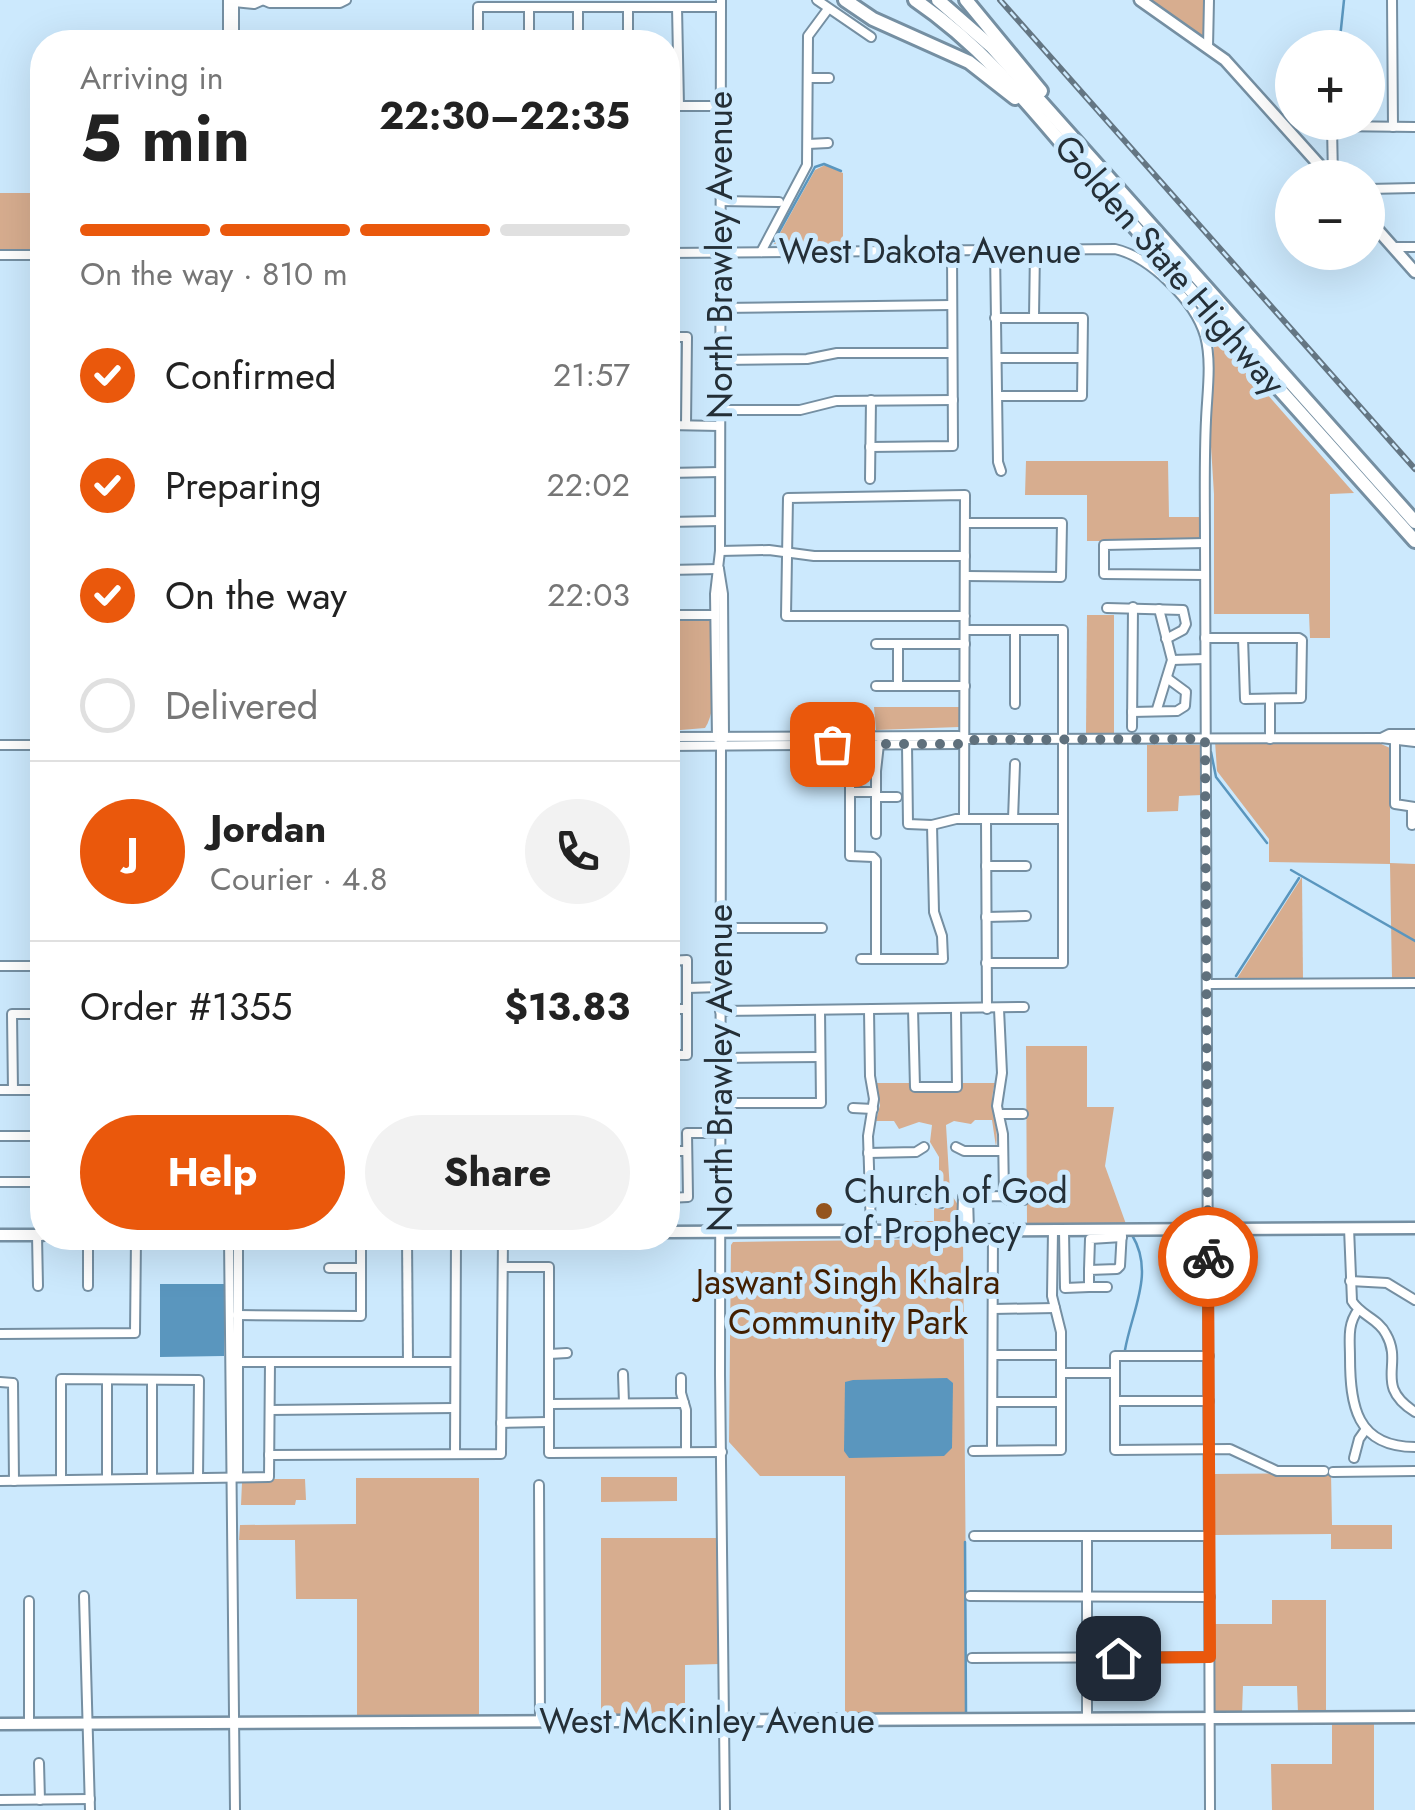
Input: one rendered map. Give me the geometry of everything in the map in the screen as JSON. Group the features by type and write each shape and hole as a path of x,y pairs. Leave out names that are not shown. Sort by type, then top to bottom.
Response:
{"highway":[{"path":"846,0 873,19 934,44 982,71 1063,147"},
{"name":"Golden State Highway","path":"916,0 988,58 1032,105 1063,147 1415,541"},
{"name":"Golden State Highway","path":"938,0 992,47 1415,522"},
{"path":"966,0 1014,56 1080,146"}],"main road":[{"path":"1140,0 1232,66 1316,160"},
{"path":"1385,238 1415,272"},
{"path":"680,1232 966,1230 1122,1234 1208,1229 1415,1228"},
{"path":"0,1235 30,1235"},
{"name":"West McKinley Avenue","path":"0,1724 1415,1717"}],"street":[{"path":"231,30 232,1 254,4 263,0 346,0"},
{"path":"816,0 871,36"},
{"path":"1208,47 1209,0"},
{"path":"1392,0 1393,127"},
{"path":"478,30 478,7 677,8 721,4"},
{"name":"North Brawley Avenue","path":"721,4 720,550 715,631 723,843 719,928 725,1810"},
{"path":"529,30 530,8"},
{"path":"578,8 578,30"},
{"path":"628,8 628,30"},
{"path":"677,8 677,30"},
{"path":"762,252 805,169 808,36 828,9"},
{"path":"808,78 829,78"},
{"path":"680,106 719,106"},
{"path":"1332,160 1332,126 1415,127"},
{"path":"808,144 828,143"},
{"path":"1385,189 1415,188"},
{"path":"720,201 779,202"},
{"path":"1393,247 1415,247"},
{"path":"996,250 1001,471"},
{"path":"1034,250 1034,317"},
{"path":"870,447 953,446 952,251"},
{"name":"West Dakota Avenue","path":"680,253 1125,252 1147,262 1197,318 1207,349 1210,1810"},
{"path":"0,254 30,254"},
{"path":"722,308 951,305"},
{"path":"996,318 1083,318 1082,396 998,396"},
{"path":"680,337 687,337 686,425"},
{"path":"721,360 952,352"},
{"path":"997,358 1082,358"},
{"path":"870,479 872,400"},
{"path":"720,410 800,410 836,401 952,400"},
{"path":"680,425 720,426"},
{"path":"680,473 720,472"},
{"path":"964,819 966,630 965,496 788,498 786,616 965,616"},
{"path":"680,522 720,522"},
{"path":"965,523 1062,523 1062,577 966,576"},
{"path":"1205,544 1104,545 1104,574 1205,575"},
{"path":"720,550 965,556"},
{"path":"680,570 719,569"},
{"name":"North Brawley Avenue","path":"719,569 724,668 720,740"},
{"path":"1132,728 1133,607"},
{"path":"1107,608 1178,608 1185,617 1184,630 1166,639"},
{"path":"1157,708 1172,660 1159,609"},
{"path":"680,616 715,616"},
{"path":"966,630 1062,630 1064,963 986,963"},
{"path":"715,631 724,668"},
{"path":"1014,631 1014,704"},
{"path":"1205,638 1243,638 1299,638 1301,698 1244,697 1243,638"},
{"path":"876,644 965,644"},
{"path":"898,644 898,686"},
{"path":"1172,660 1205,660"},
{"path":"1132,712 1157,708 1178,711 1185,706 1186,692 1167,678"},
{"path":"876,686 964,686"},
{"path":"1270,700 1270,739"},
{"path":"1381,738 1389,734 1415,738"},
{"path":"680,738 798,745 959,736 964,740 1415,738"},
{"path":"680,745 823,737 907,744 960,744 964,740"},
{"path":"798,745 802,740 823,737"},
{"path":"1395,741 1395,804 1413,807 1412,825"},
{"path":"874,742 876,834"},
{"path":"907,744 908,824 964,819 1062,819"},
{"path":"0,745 30,745"},
{"path":"1014,819 1015,764"},
{"path":"850,769 850,856 876,860 876,959"},
{"path":"850,792 897,797"},
{"path":"986,819 987,1009"},
{"path":"861,959 942,959 942,936 934,912 932,824"},
{"path":"986,866 1026,866"},
{"path":"986,916 1026,916"},
{"path":"719,928 822,928"},
{"path":"680,960 686,960 688,988 687,1055 680,1055"},
{"path":"0,966 30,966"},
{"path":"1208,984 1415,982"},
{"path":"688,988 720,987"},
{"path":"720,1011 1024,1007"},
{"path":"680,1009 687,1009"},
{"path":"913,1009 914,1087 956,1087 956,1010"},
{"path":"1000,1009 1002,1072 996,1106 1004,1196"},
{"path":"720,1103 822,1103 820,1010"},
{"path":"868,1230 868,1153 873,1109 870,1010"},
{"path":"14,1090 12,1014 30,1014"},
{"path":"720,1058 820,1057"},
{"path":"0,1090 30,1090"},
{"path":"852,1108 873,1109"},
{"path":"999,1114 1023,1114"},
{"path":"680,1198 688,1198 687,1133 720,1134"},
{"path":"0,1136 30,1136"},
{"path":"868,1153 916,1152 924,1147"},
{"path":"956,1147 964,1152 1002,1151"},
{"path":"680,1152 687,1152"},
{"path":"0,1182 30,1182"},
{"path":"966,1230 966,1197 1024,1200"},
{"path":"868,1199 941,1202"},
{"path":"1349,1228 1350,1296 1358,1310 1386,1332 1394,1393 1415,1412"},
{"path":"992,1449 993,1231"},
{"path":"1058,1231 1065,1288 1106,1287"},
{"path":"973,1451 1061,1450 1061,1332 1052,1296 1058,1231"},
{"path":"1089,1270 1118,1269 1122,1234 1090,1239 1089,1270 1089,1287"},
{"path":"38,1286 39,1250"},
{"path":"88,1250 88,1286"},
{"path":"0,1334 135,1333 136,1250"},
{"path":"229,1250 235,1810"},
{"path":"234,1478 238,1473 238,1250"},
{"path":"238,1315 361,1316 361,1250"},
{"path":"407,1250 408,1362"},
{"path":"454,1454 456,1250"},
{"path":"269,1455 501,1454 503,1250"},
{"path":"503,1266 549,1266 549,1454 722,1452"},
{"path":"329,1268 361,1268"},
{"path":"1350,1282 1387,1283 1415,1299"},
{"path":"993,1309 1055,1308"},
{"path":"1358,1310 1350,1328 1354,1410 1366,1429 1392,1444 1415,1447"},
{"path":"550,1354 567,1354"},
{"path":"993,1355 1061,1355"},
{"path":"1209,1356 1114,1356 1115,1450 1240,1452 1276,1471 1415,1472"},
{"path":"238,1362 455,1362"},
{"path":"0,1481 269,1477 270,1362"},
{"path":"1061,1373 1114,1373"},
{"path":"623,1374 624,1404"},
{"path":"681,1378 686,1452"},
{"path":"61,1480 62,1380 200,1380 198,1478"},
{"path":"107,1380 107,1480"},
{"path":"152,1380 152,1478"},
{"path":"0,1382 14,1382 14,1481"},
{"path":"1115,1401 1209,1401"},
{"path":"992,1402 1061,1402"},
{"path":"550,1404 684,1403"},
{"path":"270,1410 454,1408"},
{"path":"501,1423 548,1422"},
{"path":"1354,1458 1366,1429"},
{"path":"539,1486 540,1722"},
{"path":"974,1536 1209,1536"},
{"path":"1087,1536 1087,1718"},
{"path":"84,1596 90,1810"},
{"path":"970,1596 1210,1596"},
{"path":"29,1724 30,1601"},
{"path":"972,1658 1210,1657"},
{"path":"39,1763 40,1800"},
{"path":"0,1800 14,1805 90,1799"}],"green space":[{"path":"1149,0 1205,0 1203,37"},
{"path":"825,165 843,173 843,242 828,246 774,244 815,170"},
{"path":"0,193 30,193 30,250 0,250"},
{"path":"1214,342 1222,343 1354,493 1330,494 1330,638 1310,638 1309,614 1214,614 1210,431"},
{"path":"1026,461 1168,461 1169,517 1203,517 1200,541 1087,541 1087,495 1025,495"},
{"path":"1087,615 1114,615 1114,734 1086,734"},
{"path":"680,620 710,620 714,691 705,728 680,730"},
{"path":"874,707 959,707 959,727 876,730"},
{"path":"1215,741 1379,743 1390,748 1390,863 1415,864 1415,978 1392,978 1390,864 1269,862 1269,839 1217,771"},
{"path":"1147,745 1202,745 1202,795 1179,796 1178,811 1147,812"},
{"path":"1302,877 1303,980 1236,980"},
{"path":"1026,1046 1087,1046 1087,1107 1114,1107 1105,1166 1126,1224 1027,1224"},
{"path":"875,1083 910,1083 913,1090 954,1092 960,1083 995,1083 992,1101 996,1147 992,1120 975,1120 971,1124 954,1121 946,1125 950,1192 961,1210 959,1222 872,1222 934,1221 934,1208 944,1210 950,1202 947,1195 939,1193 939,1157 930,1142 932,1125 919,1122 899,1129 894,1121 876,1121 880,1105"},
{"name":"Jaswant Singh Khalra Community Park","path":"963,1239 967,1714 845,1715 845,1476 760,1476 729,1442 731,1245"},
{"path":"1331,1473 1332,1525 1392,1525 1392,1549 1331,1549 1331,1534 1215,1535 1215,1474"},
{"path":"601,1477 677,1477 677,1501 601,1502"},
{"path":"356,1478 479,1478 479,1717 357,1718 357,1599 296,1599 295,1540 239,1540 240,1525 356,1524"},
{"path":"305,1479 306,1500 296,1500 295,1505 241,1505 242,1483"},
{"path":"601,1538 719,1538 719,1664 685,1665 685,1716 601,1716"},
{"path":"1272,1600 1326,1600 1326,1713 1298,1713 1297,1686 1243,1686 1242,1713 1214,1713 1214,1624 1272,1624"},
{"path":"1332,1724 1374,1724 1374,1810 1272,1810 1271,1764 1332,1764"}],"water":[{"path":"160,1284 224,1284 224,1356 160,1357"},
{"path":"947,1378 953,1383 952,1448 944,1456 849,1458 844,1451 845,1382"}],"waterway":[{"path":"1341,30 1344,0"},
{"path":"774,241 815,167 824,164 841,171"},
{"path":"1211,752 1216,777 1267,843"},
{"path":"1291,870 1415,941"},
{"path":"1236,976 1299,878"},
{"path":"1125,1350 1142,1278 1139,1249 1132,1235"},
{"path":"965,1542 966,1713"}],"railway":[{"path":"1000,0 1415,469"}],"way so far":[{"path":"832,744 1205,739 1208,1257"}],"place":[{"name":"Church of God of Prophecy","path":"824,1211"}],"route":[{"path":"1118,1658 1210,1657 1208,1257"}]}
